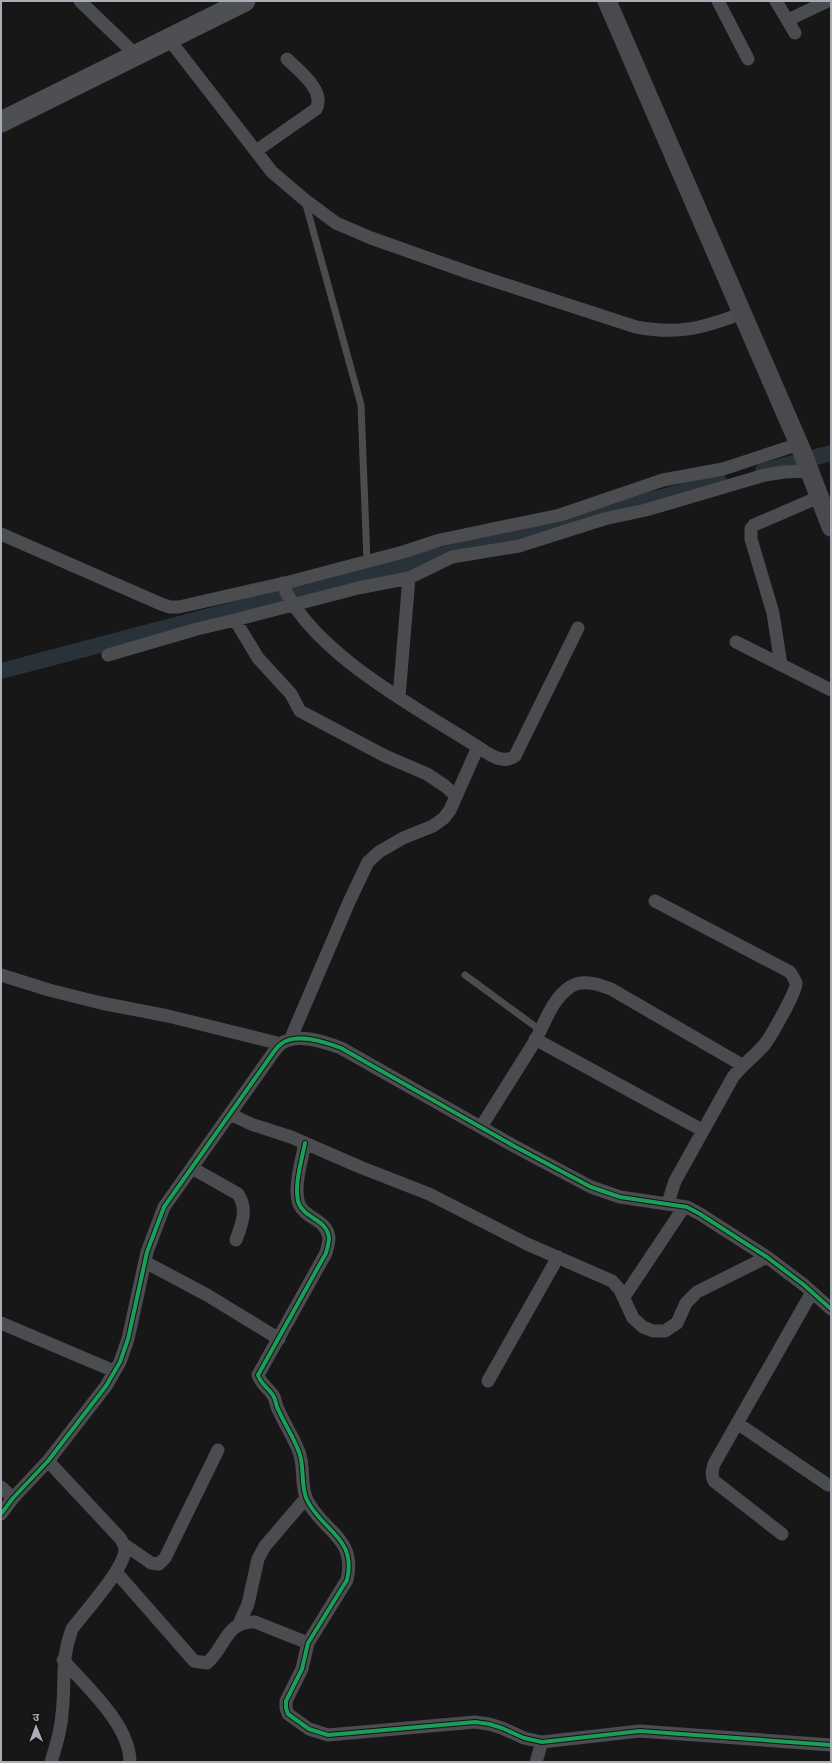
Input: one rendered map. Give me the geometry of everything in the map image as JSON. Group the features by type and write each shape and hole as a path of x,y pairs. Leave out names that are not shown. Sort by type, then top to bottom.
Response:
{"main road":[{"path":"1,122 245,1"}],"street":[{"path":"80,1 136,55"},
{"path":"607,1 804,457 831,527"},
{"path":"718,1 748,59"},
{"path":"776,1 795,33"},
{"path":"788,20 828,1"},
{"path":"168,38 272,172 305,200 336,223 371,238 473,274 636,327 658,331 679,331 709,326 743,314"},
{"path":"256,151 316,109 318,104 318,91 287,59"},
{"path":"108,655 197,629 235,620 288,595 368,561 440,540 560,514 663,480 804,457"},
{"path":"1,534 170,607 191,605 358,588 409,578 452,557 519,546 604,519 646,510 765,475 784,472 804,457"},
{"path":"781,665 773,613 751,539 751,529 754,525 819,497"},
{"path":"399,697 409,578"},
{"path":"288,595 326,643 356,668 478,747 498,759 506,760 515,756 578,628"},
{"path":"235,620 258,658 291,694 298,708 304,714 385,756 428,774 456,796"},
{"path":"736,642 831,690"},
{"path":"1,1514 13,1498 48,1461 106,1386 120,1362 128,1339 152,1233 164,1207 272,1053 286,1042 368,862 379,852 403,838 434,826 444,818 450,810 478,747"},
{"path":"655,901 790,972 796,983 794,994 766,1042 754,1056 742,1065 733,1077 702,1130 675,1181 668,1203"},
{"path":"1,974 49,990 101,1003 286,1042 313,1040 341,1048 481,1127 592,1187 620,1197 668,1203 684,1207 700,1214 767,1257 812,1292 831,1309"},
{"path":"481,1127 538,1035 552,1008 570,987 583,983 596,983 611,989 742,1065"},
{"path":"538,1035 702,1130"},
{"path":"230,1114 251,1124 277,1131 360,1167 429,1194 527,1244 612,1282 620,1290 633,1318 643,1326 653,1331 665,1331 676,1324 686,1303 697,1292 767,1257"},
{"path":"305,1143 298,1188 300,1205 305,1213 317,1219 326,1228 329,1238 326,1254 258,1375 260,1382 270,1390 275,1398 278,1410 299,1452 303,1466 306,1498 313,1509 338,1536 348,1555 350,1568 347,1580 308,1643 302,1670 289,1693 286,1708 288,1714 314,1731 328,1735 475,1722 489,1724 524,1738 542,1742 640,1731 831,1745"},
{"path":"192,1168 238,1194 242,1201 244,1220 236,1240"},
{"path":"624,1297 684,1207"},
{"path":"488,1381 558,1257"},
{"path":"145,1262 202,1292 279,1339"},
{"path":"782,1534 714,1481 712,1476 714,1464 812,1292"},
{"path":"1,1323 114,1372"},
{"path":"737,1423 828,1485"},
{"path":"48,1461 125,1545 151,1563 159,1564 165,1558 218,1450"},
{"path":"1,1487 13,1498"},
{"path":"239,1624 248,1604 258,1559 265,1546 306,1498"},
{"path":"51,1762 58,1740 62,1714 64,1660 72,1629 116,1572 124,1557 125,1545"},
{"path":"116,1572 194,1661 207,1663 213,1658 233,1628 239,1624 255,1622 308,1643"},
{"path":"64,1660 113,1717 122,1732 128,1747 130,1762"},
{"path":"536,1762 542,1742"}],"lane":[{"path":"305,200 361,405 364,430 368,561"},
{"path":"465,975 538,1035"}],"waterway":[{"path":"763,471 831,453"},
{"path":"1,671 719,482"}],"cycle path":[{"path":"1,1514 13,1498 48,1461 106,1386 120,1362 128,1339 147,1252 164,1207 275,1051 287,1040 302,1038 311,1039 341,1048 514,1146 591,1187 620,1197 687,1207 767,1257 804,1285 831,1309"},
{"path":"305,1143 297,1182 297,1197 302,1209 324,1227 329,1238 328,1244 326,1253 258,1375 274,1397 278,1409 299,1452 307,1500 313,1511 343,1544 349,1565 347,1580 308,1643 302,1669 286,1701 288,1714 309,1729 328,1735 475,1722 489,1724 524,1738 542,1742 640,1731 831,1745"}]}
